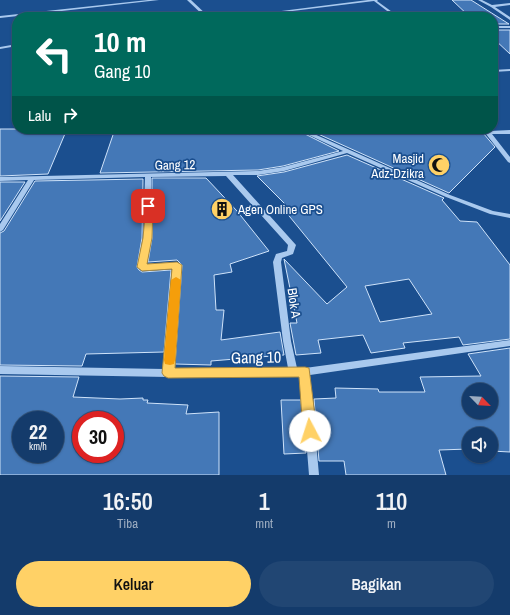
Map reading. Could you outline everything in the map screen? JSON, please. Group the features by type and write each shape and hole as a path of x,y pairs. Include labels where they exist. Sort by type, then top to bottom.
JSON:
{"street":[{"path":"0,12 115,0"},
{"path":"46,12 157,0"},
{"path":"189,0 202,12"},
{"path":"286,12 375,0 391,12"},
{"path":"480,0 492,6 510,19"},
{"path":"492,6 510,4"},
{"path":"0,17 12,16"},
{"path":"498,26 510,27"},
{"path":"0,48 12,46"},
{"path":"498,71 510,70"},
{"path":"498,131 510,132"},
{"path":"310,134 470,205 492,214 510,216"},
{"path":"489,134 510,162"},
{"name":"Gang 12","path":"0,179 229,175 258,173 284,169 348,151"},
{"name":"Blok A","path":"229,175 246,196 292,245 290,252 279,256 277,262 292,372"},
{"path":"148,176 147,238 142,267 177,265 168,373"},
{"path":"0,230 32,178"},
{"name":"Gang 10","path":"0,370 168,373 305,372 510,343"},
{"path":"305,372 314,475"}],"building":[{"path":"452,0 471,0 490,12 465,12"},
{"path":"498,17 509,24 498,24"},
{"path":"498,30 510,30 510,54 498,43"},
{"path":"0,129 12,129 12,134 65,134 48,174 0,176"},
{"path":"113,134 305,134 339,151 283,166 258,170 100,173"},
{"path":"318,134 484,134 495,147 449,193"},
{"path":"347,155 444,198 442,200 460,221 477,222 510,265 510,339 463,345 459,337 403,343 405,348 371,353 363,335 318,340 321,353 296,355 290,323 297,323 284,259 327,304 347,287 281,206 285,204 257,176 284,172","holes":["409,279 432,314 380,322 365,286"]},
{"path":"152,178 206,178 237,211 269,251 230,264 232,272 214,275 216,310 224,310 221,340 280,332 284,355 211,361 211,365 175,364 182,265 177,260 148,262 152,238"},
{"path":"143,179 142,238 137,267 142,272 171,270 164,352 86,354 82,366 0,365 0,233 4,231 35,181"},
{"path":"0,182 25,182 0,221"},
{"path":"510,348 510,452 498,451 498,427 462,427 462,449 439,450 446,475 346,475 344,461 319,461 314,399 336,398 335,388 378,389 379,392 425,392 420,377 481,376 468,354"},
{"path":"0,376 79,377 73,397 120,399 143,398 143,400 148,400 147,403 188,405 186,414 219,412 219,475 0,475"},
{"path":"281,400 301,400 306,453 284,454"}],"slow traffic":[{"path":"170,360 176,280"}],"place":[{"name":"Masjid Adz-Dzikra","path":"439,165"},
{"name":"Agen Online GPS","path":"222,209"}],"route":[{"path":"148,206 147,238 142,267 177,265 168,373 305,372 310,431"}]}
